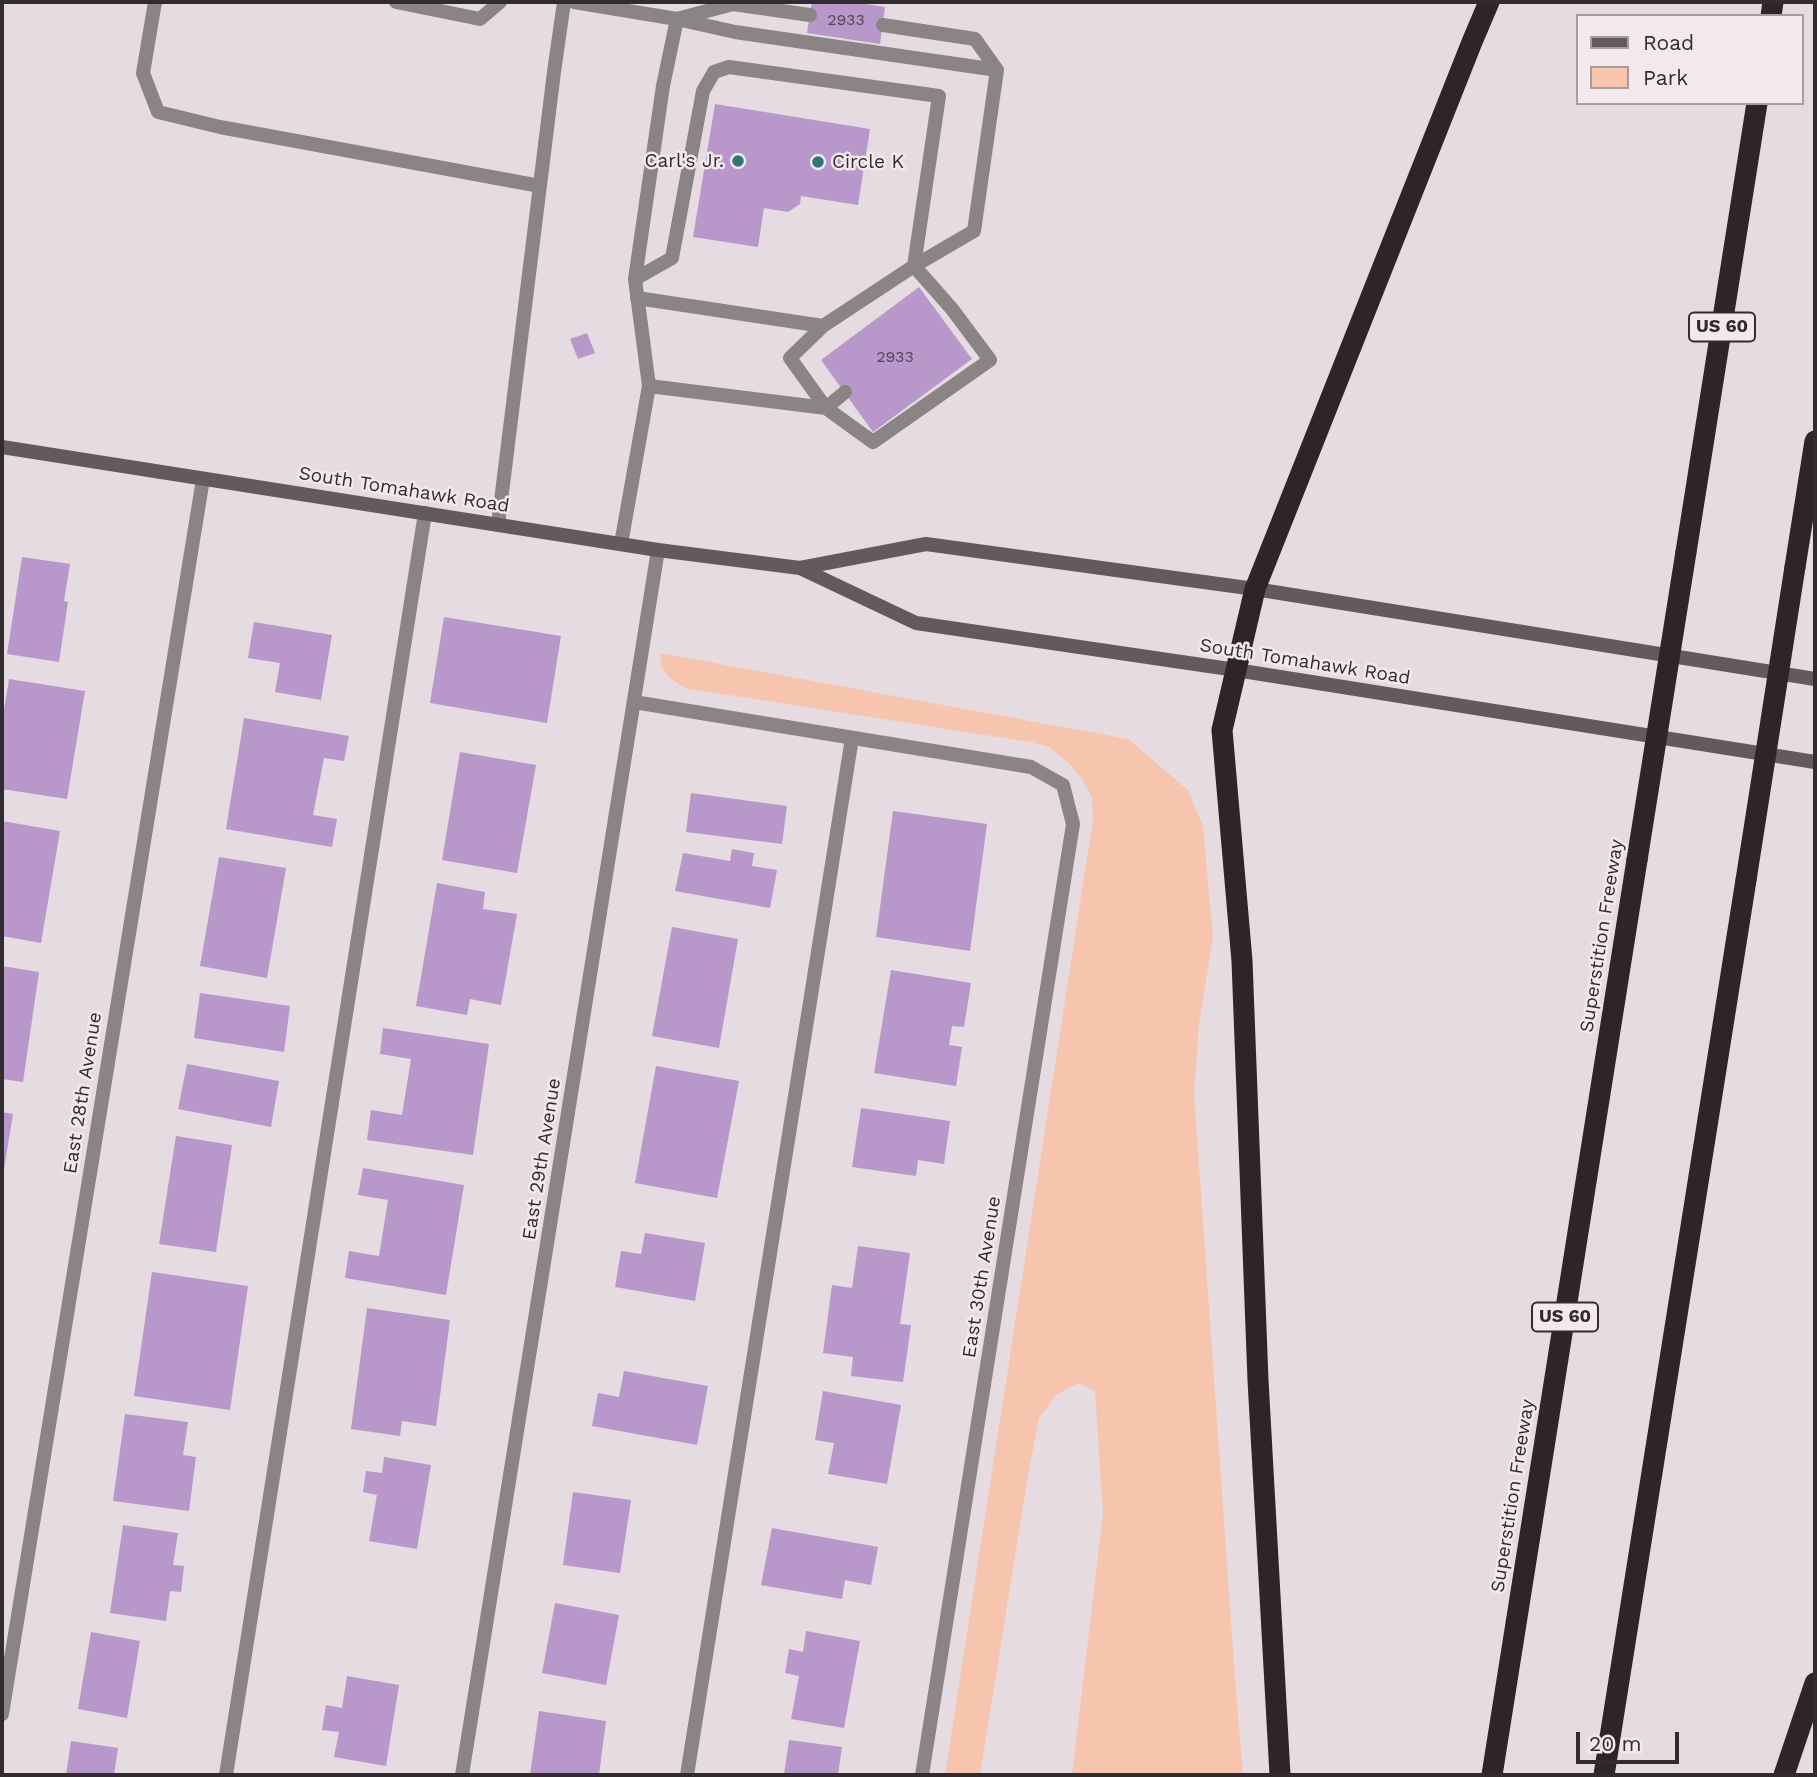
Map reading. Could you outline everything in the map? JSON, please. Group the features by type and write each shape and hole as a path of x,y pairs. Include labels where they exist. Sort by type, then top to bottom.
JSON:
{"highway":[{"path":"1280,1775 1258,1380 1242,961 1222,730 1255,589 1489,2"},
{"name":"Superstition Freeway","path":"1492,1775 1757,105"},
{"path":"1604,1775 1815,441"},
{"path":"1784,1775 1815,1683"}],"main road":[{"name":"South Tomahawk Road","path":"2,447 659,550 800,568 926,544 1255,589 1815,679"},
{"name":"South Tomahawk Road","path":"800,568 916,623 1236,670 1815,762"}],"street":[{"path":"155,2 143,73 158,112 220,127 540,186"},
{"path":"396,2 481,19 500,2"},
{"path":"498,525 564,2"},
{"path":"574,2 677,19 735,32 997,70"},
{"path":"677,19 733,5 810,15"},
{"path":"621,544 649,386 635,279 663,86 677,19"},
{"path":"635,279 672,258 703,91 714,72 729,67 939,96 914,266 946,313 990,360 873,442 826,408 790,358 823,326 914,266 975,231 997,70 975,39 883,25"},
{"path":"637,298 823,326"},
{"path":"649,386 826,408 845,393"},
{"name":"East 28th Avenue","path":"2,1714 203,478"},
{"path":"226,1775 425,513"},
{"name":"East 29th Avenue","path":"462,1775 659,550"},
{"path":"634,702 852,738 687,1775"},
{"name":"East 30th Avenue","path":"852,738 1031,766 1063,785 1073,824 922,1775"}],"green space":[{"path":"660,653 1128,739 1188,790 1203,827 1213,937 1199,1024 1194,1094 1243,1775 1072,1775 1103,1514 1095,1391 1078,1383 1056,1395 1039,1418 980,1775 945,1775 1093,820 1092,797 1080,776 1049,747 684,688 662,668"}],"building":[{"path":"812,2 853,2 885,7 880,44 807,33"},
{"path":"715,104 870,129 858,205 801,196 800,204 788,212 764,208 758,247 693,237"},
{"path":"919,287 972,359 873,432 821,360"},
{"path":"587,333 595,353 578,359 570,339"},
{"path":"22,557 70,564 64,601 68,602 59,662 7,654"},
{"path":"444,617 561,636 547,723 430,703"},
{"path":"254,622 332,635 321,700 275,692 280,663 248,658"},
{"path":"9,679 85,691 67,799 2,789 2,723"},
{"path":"244,718 349,736 344,761 324,758 313,815 337,819 332,847 226,829"},
{"path":"460,752 536,765 517,873 442,860"},
{"path":"691,793 787,806 782,844 686,832"},
{"path":"893,811 987,824 970,951 876,937"},
{"path":"2,821 60,831 41,943 2,936"},
{"path":"732,849 754,853 752,866 777,870 770,908 675,891 683,853 730,861"},
{"path":"219,857 286,868 267,978 200,966"},
{"path":"437,883 485,892 483,909 517,914 501,1005 470,999 467,1015 416,1006"},
{"path":"672,927 738,939 719,1048 652,1036"},
{"path":"2,966 39,972 23,1082 2,1079"},
{"path":"891,970 971,983 964,1027 952,1026 949,1045 962,1047 956,1086 874,1073"},
{"path":"200,993 290,1006 284,1052 194,1038"},
{"path":"383,1028 489,1044 473,1155 367,1140 371,1110 402,1115 411,1059 380,1054"},
{"path":"187,1064 279,1081 271,1127 178,1109"},
{"path":"656,1066 739,1081 717,1198 635,1183"},
{"path":"861,1108 950,1121 944,1164 918,1160 916,1176 852,1167"},
{"path":"2,1112 13,1114 3,1175 2,1174"},
{"path":"176,1136 232,1145 216,1252 159,1244"},
{"path":"363,1168 464,1185 446,1295 345,1278 349,1251 379,1256 388,1200 358,1195"},
{"path":"645,1233 705,1243 695,1301 615,1287 621,1251 641,1254"},
{"path":"858,1246 910,1253 900,1324 911,1325 903,1382 851,1376 853,1357 823,1353 832,1285 852,1288"},
{"path":"152,1272 248,1286 230,1410 134,1396"},
{"path":"367,1308 450,1320 436,1426 402,1421 400,1436 351,1429"},
{"path":"624,1371 708,1386 697,1445 592,1426 598,1393 619,1397"},
{"path":"823,1391 901,1405 887,1484 828,1474 834,1443 815,1440"},
{"path":"125,1414 188,1422 183,1455 196,1457 189,1511 113,1501"},
{"path":"384,1457 431,1465 417,1549 369,1541 377,1495 363,1492 366,1471 382,1473"},
{"path":"573,1492 631,1500 620,1573 563,1565"},
{"path":"123,1525 178,1533 173,1565 184,1566 181,1592 170,1591 166,1621 110,1613"},
{"path":"772,1528 878,1547 871,1585 845,1580 842,1599 761,1585"},
{"path":"555,1603 619,1615 606,1685 542,1673"},
{"path":"806,1631 860,1641 844,1728 791,1719 799,1676 785,1673 789,1649 803,1652"},
{"path":"91,1632 140,1641 127,1718 78,1709"},
{"path":"347,1676 399,1685 386,1766 334,1757 339,1732 322,1730 326,1705 342,1708"},
{"path":"539,1711 606,1721 599,1775 530,1775"},
{"path":"789,1740 842,1747 838,1775 784,1775"},
{"path":"71,1741 118,1748 114,1775 66,1775"}],"place":[{"name":"Carl's Jr.","path":"738,161"},
{"name":"Circle K","path":"818,162"}]}
